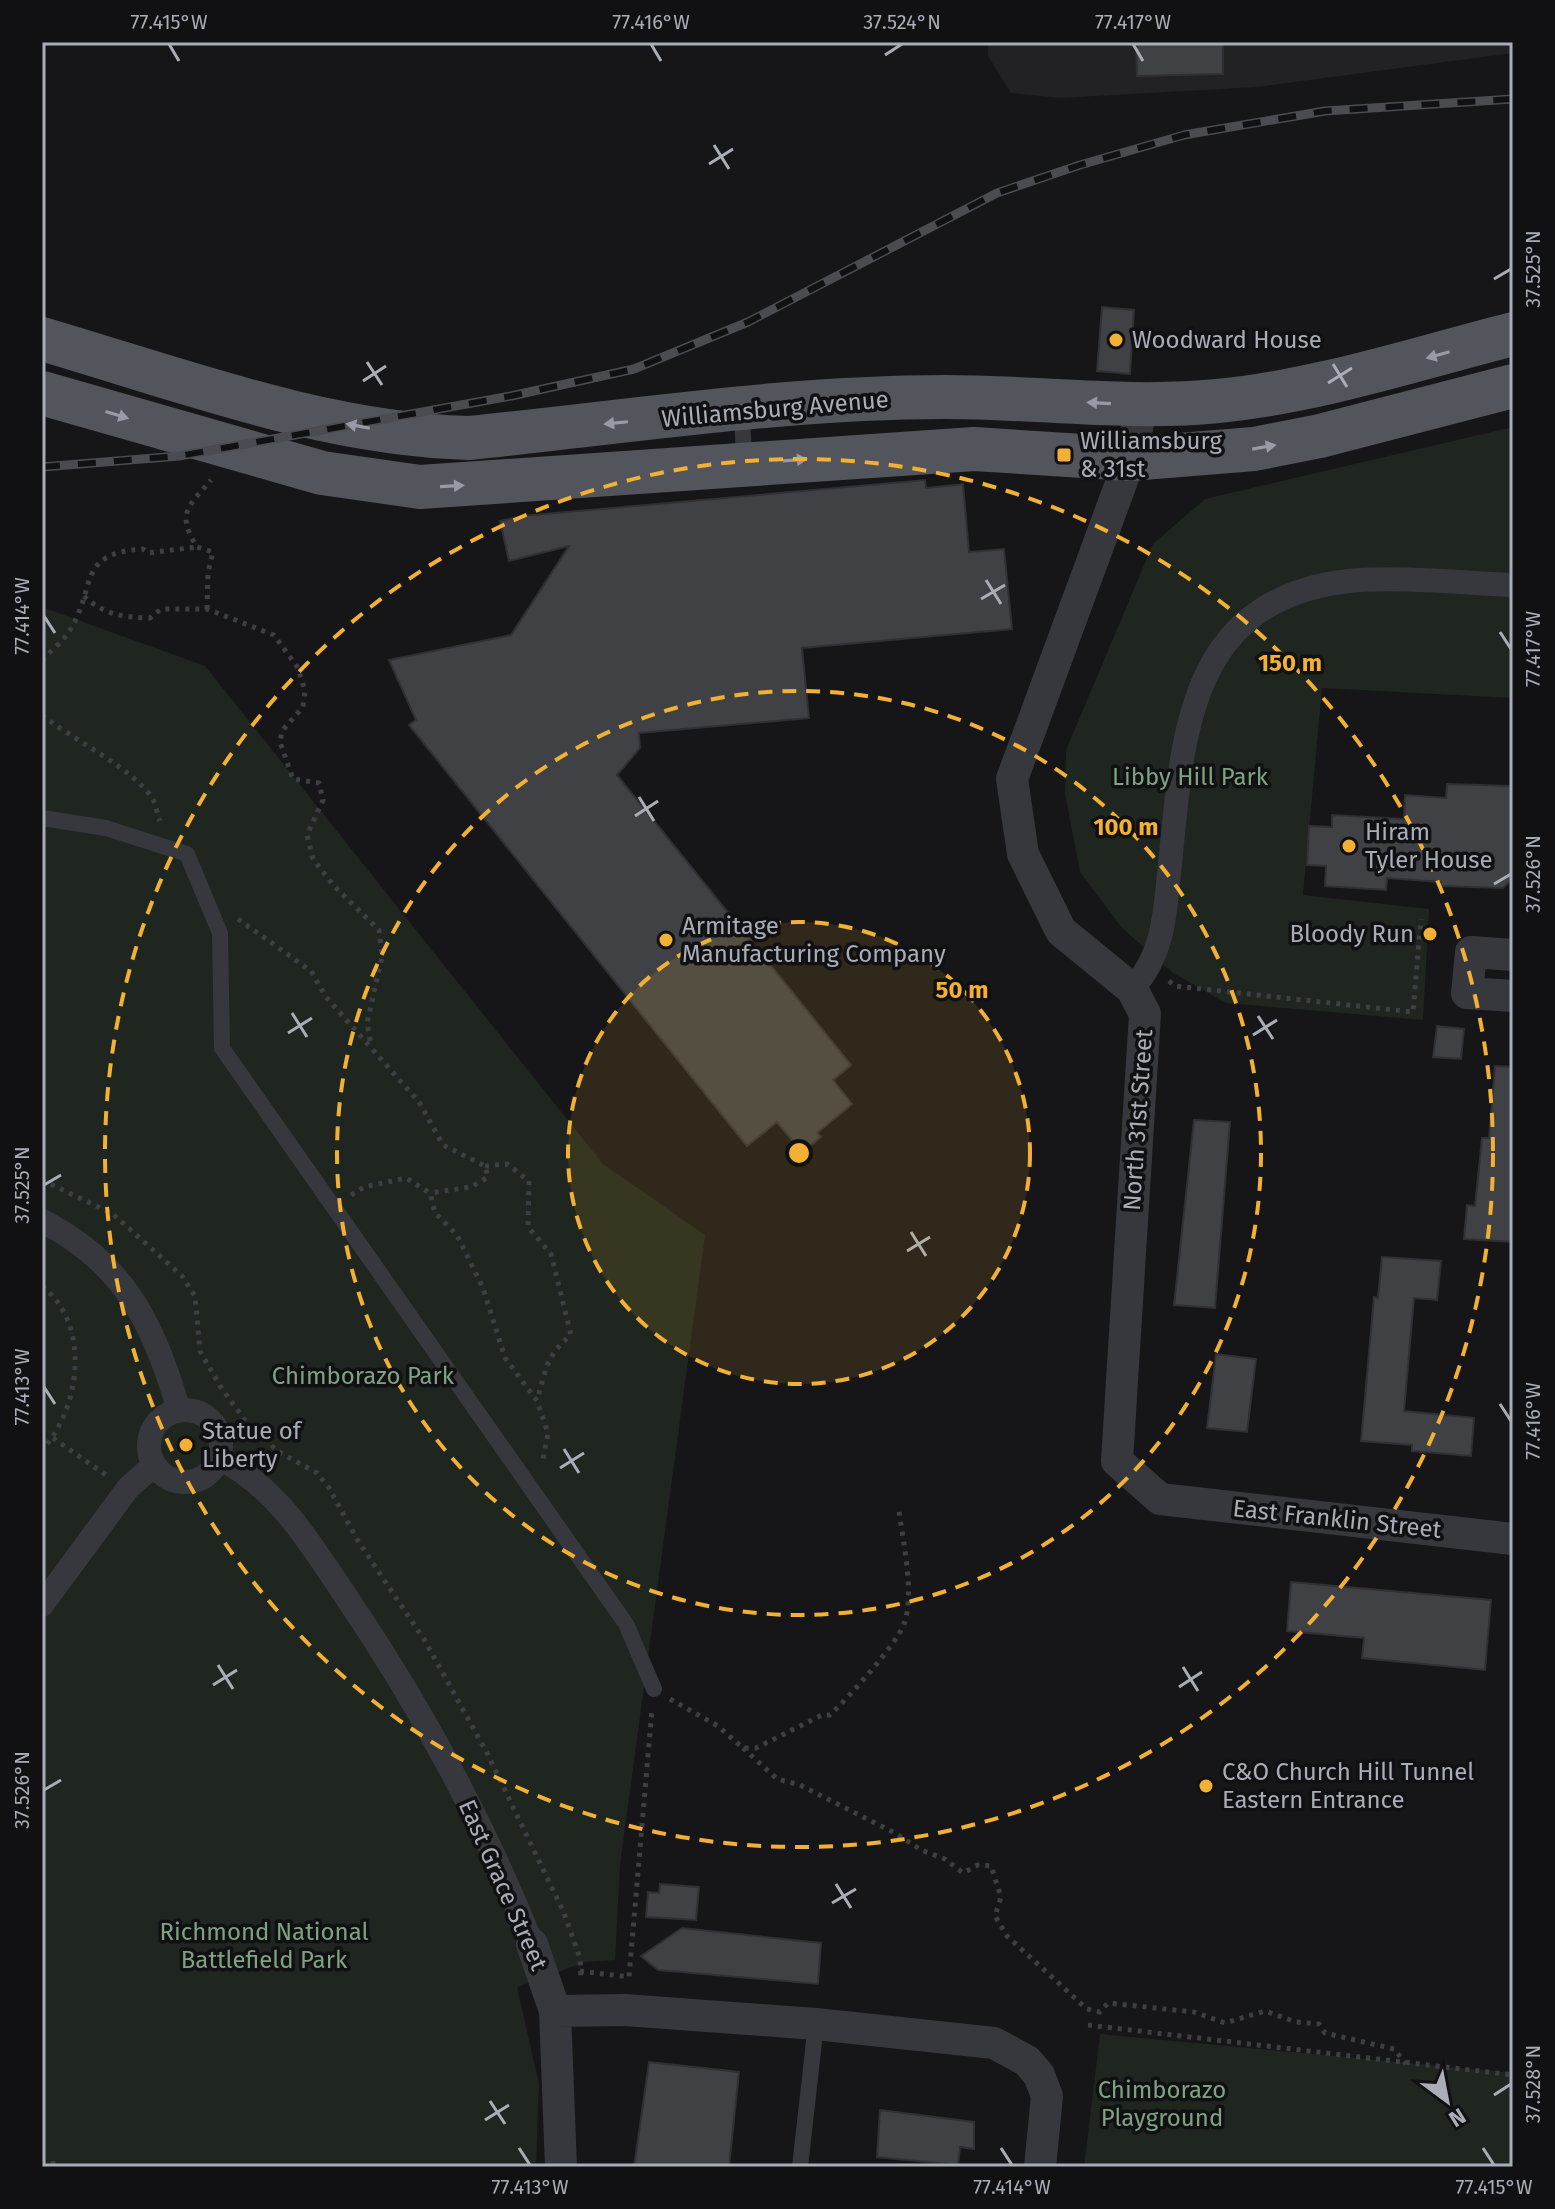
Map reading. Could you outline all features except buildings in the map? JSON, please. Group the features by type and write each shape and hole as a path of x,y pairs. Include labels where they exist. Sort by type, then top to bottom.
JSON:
{"main road":[{"name":"Williamsburg Avenue","path":"42,339 276,408 413,437 469,438 859,400 946,397 1142,406 1285,392 1387,369 1513,334"},
{"path":"42,393 322,473 420,487 974,449 1130,459 1254,449 1307,439 1513,386"}],"street":[{"path":"1142,406 1130,459 1012,779 1023,854 1061,931 1141,979 1164,921 1180,765 1197,692 1213,658 1252,615 1297,593 1349,581 1513,585"},
{"path":"1513,955 1471,952 1467,993 1513,996"},
{"name":"North 31st Street","path":"1141,979 1145,1014 1117,1461 1160,1499"},
{"path":"42,1221 73,1236 132,1296 153,1331 179,1411"},
{"path":"179,1411 198,1412 213,1423 221,1440 219,1458 202,1478 184,1482 167,1477 154,1465 149,1449 152,1432 163,1418 179,1411"},
{"name":"East Grace Street","path":"219,1458 248,1473 299,1527 411,1695 515,1901 555,2011 561,2167"},
{"path":"42,1605 128,1488 154,1465"},
{"name":"East Franklin Street","path":"1160,1499 1513,1539"},
{"path":"555,2011 625,2010 816,2024 994,2043 1027,2061 1039,2075 1047,2096 1040,2167"}],"lane":[{"path":"742,411 745,464"},
{"path":"42,818 106,828 187,854 220,933 222,1048 626,1624 654,1689"},
{"path":"800,2167 816,2024"}],"path":[{"path":"197,547 185,528 186,509 213,478"},
{"path":"42,660 68,633 84,596 90,571 114,551 143,549 148,553 197,547 213,552 208,572 207,609"},
{"path":"84,596 100,611 126,617 150,618 161,609 207,609 274,635 298,668 305,691 303,707 282,731 280,742 293,779 319,783 323,800 307,835 313,859 333,885 379,930 382,957 367,1023 371,1045"},
{"path":"42,715 72,739 110,759 151,797 169,849"},
{"path":"208,905 245,922 311,971 326,997 419,1102 443,1145 485,1166 507,1164 529,1181 528,1227 551,1254 571,1335 559,1345 543,1371 537,1401"},
{"path":"1141,979 1175,986 1413,1012 1421,919"},
{"path":"333,1206 364,1187 406,1178 430,1193 471,1187 488,1177 485,1166"},
{"path":"430,1193 435,1213 457,1235 483,1288 505,1358 537,1401 548,1433 543,1459 520,1476"},
{"path":"42,1286 52,1294 70,1330 75,1367 74,1392 53,1438 42,1450"},
{"path":"53,1438 99,1471"},
{"path":"743,1748 756,1748 799,1725 830,1715 883,1657 904,1624 906,1565 899,1511"},
{"path":"654,1689 718,1726 777,1779 800,1785 895,1833 921,1850 945,1859 963,1873 978,1865 991,1866 1001,1897 995,1916 1007,1936 1087,2009 1100,2012 1108,2003 1194,2012 1225,2023 1265,2011 1296,2022 1319,2024 1325,2033 1394,2049 1406,2064"},
{"path":"581,1980 580,1971 629,1977 652,1714"},
{"path":"1088,2025 1513,2075"}],"shaded area":[{"path":"988,42 1513,42 1513,53 1256,87 1060,98 1011,93 988,56"}],"green space":[{"name":"Libby Hill Park","path":"1513,427 1513,698 1322,688 1303,895 1429,909 1423,1020 1226,1003 1173,973 1122,928 1080,872 1065,794 1066,750 1153,544 1205,499"},
{"name":"Chimborazo Park","path":"42,607 205,666 603,1164 705,1235 620,1865 615,1960 585,1962 517,1987 539,2084 536,2167 42,2167"},
{"name":"Chimborazo Playground","path":"1100,2034 1513,2073 1513,2167 1084,2167"}],"railway":[{"path":"42,467 179,456 511,396 634,369 748,322 997,193 1080,165 1184,135 1325,111 1513,99"}],"place":[{"name":"Woodward House","path":"1116,340"},
{"name":"Williamsburg & 31st","path":"1064,455"},
{"name":"Hiram Tyler House","path":"1349,846"},
{"name":"Bloody Run","path":"1430,934"},
{"name":"Armitage Manufacturing Company","path":"666,940"},
{"name":"Statue of Liberty","path":"186,1445"},
{"name":"C&O Church Hill Tunnel Eastern Entrance","path":"1206,1786"}],"park label":[{"name":"Richmond National Battlefield Park","path":"264,1946"}]}
